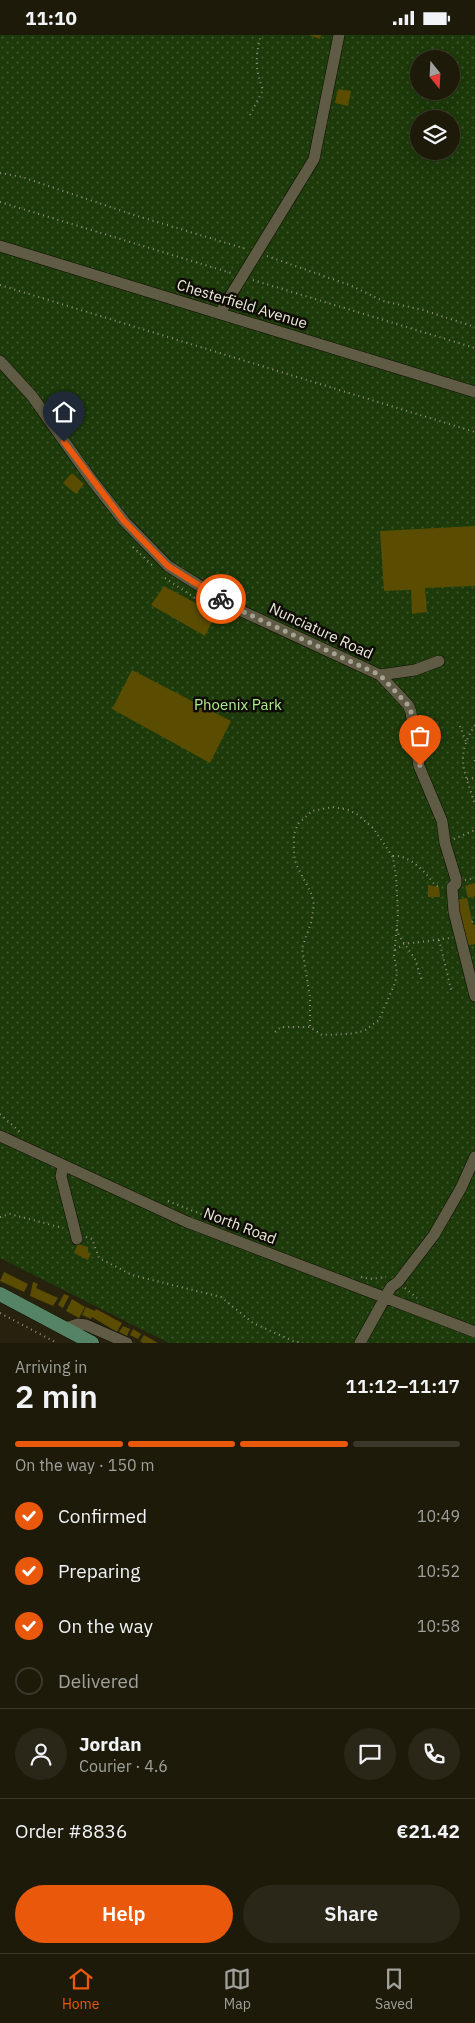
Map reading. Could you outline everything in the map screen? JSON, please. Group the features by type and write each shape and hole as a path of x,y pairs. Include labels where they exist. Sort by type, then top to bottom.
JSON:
{"main road":[{"path":"0,1294 92,1343"}],"street":[{"path":"220,313 314,159 339,35"},
{"name":"Chesterfield Avenue","path":"0,246 475,392"},
{"name":"Nunciature Road","path":"0,361 32,396 91,479 124,521 168,566 235,608 380,675 415,670 439,661"},
{"path":"380,675 408,705 411,712 420,766 442,821 445,843 456,879 456,884 452,887 452,899 475,996"},
{"name":"North Road","path":"0,1137 186,1222 475,1332"},
{"path":"360,1343 391,1287 398,1282 434,1235 461,1188 475,1157"},
{"path":"63,1167 61,1176 76,1236"},
{"path":"65,1328 78,1324 86,1325 128,1343"}],"path":[{"path":"250,115 263,90 256,73 257,50 261,35"},
{"path":"0,173 22,177 131,214 258,253 352,286 383,301 423,310 475,327"},
{"path":"0,285 475,432"},
{"path":"475,725 466,742 461,761 475,805"},
{"path":"460,726 466,742"},
{"path":"467,779 475,778"},
{"path":"275,1032 281,1027 310,1027 322,1035 349,1034 364,1031 379,1020 397,973 394,955 397,928 396,877 392,857 372,828 358,815 349,810 333,807 312,811 298,824 294,833 294,855 312,895 314,905 311,923 302,948 310,997 310,1027"},
{"path":"445,843 475,829"},
{"path":"392,857 403,856 410,859 437,886 456,884 475,878"},
{"path":"472,922 475,919"},
{"path":"397,928 404,944 415,959 422,981"},
{"path":"394,955 396,949 404,944 460,937"},
{"path":"439,940 452,993"},
{"path":"0,1114 20,1133 29,1137"},
{"path":"161,1198 259,1237"},
{"path":"0,1217 10,1214 76,1236 92,1239 99,1258 132,1275 221,1297 253,1323 303,1343"},
{"path":"358,1276 370,1279 385,1277 398,1282 420,1300"},
{"path":"0,1313 57,1343"}],"green space":[{"name":"Phoenix Park","path":"0,35 475,35 475,1343 169,1343 0,1258"}],"building":[{"path":"309,35 321,35 320,39"},
{"path":"338,89 351,91 348,106 335,103"},
{"path":"72,473 84,484 76,494 63,483"},
{"path":"475,526 475,586 425,588 427,612 412,614 411,590 384,591 380,531"},
{"path":"164,586 216,614 205,636 151,605"},
{"path":"132,670 231,721 210,763 112,709"},
{"path":"475,883 475,896 468,898 465,886"},
{"path":"428,885 439,887 440,897 428,897"},
{"path":"467,898 473,925 475,925 475,944 466,946 456,900"},
{"path":"78,1244 88,1247 88,1253 91,1253 88,1260 74,1253"},
{"path":"4,1272 28,1284 24,1292 0,1281"},
{"path":"33,1282 38,1284 36,1288 58,1298 53,1306 30,1296"},
{"path":"64,1294 69,1296 63,1308 58,1305"},
{"path":"72,1299 85,1307 79,1318 66,1311"},
{"path":"86,1307 95,1311 96,1309 122,1323 117,1332 92,1317 91,1319 82,1315"},
{"path":"123,1326 130,1329 127,1336 119,1332"},
{"path":"133,1329 141,1334 138,1339 130,1335"},
{"path":"144,1335 158,1343 143,1343 140,1341"}],"way so far":[{"path":"221,599 235,608 380,675 408,705 415,729 420,766"}],"route":[{"path":"64,442 124,521 168,566 221,599"}]}
